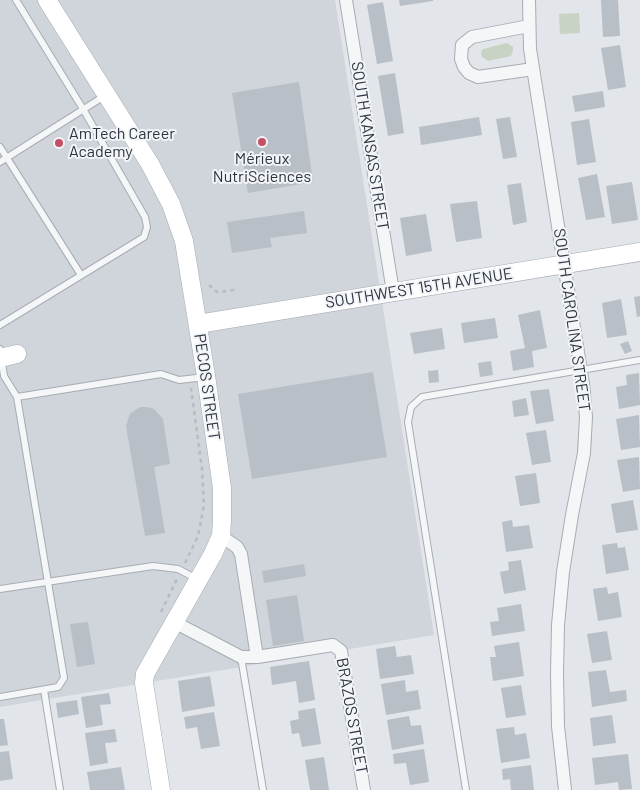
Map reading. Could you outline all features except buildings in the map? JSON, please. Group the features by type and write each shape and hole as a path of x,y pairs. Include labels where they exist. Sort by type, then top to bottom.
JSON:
{"main road":[{"name":"PECOS STREET","path":"47,0 150,164 171,204 184,241 198,324 198,378 222,488 221,536 214,554 200,580 167,619 145,674 144,683 161,790"},
{"name":"SOUTHWEST 15TH AVENUE","path":"198,324 640,252"}],"street":[{"name":"SOUTH KANSAS STREET","path":"346,0 394,292"},
{"name":"SOUTH CAROLINA STREET","path":"529,0 529,26 533,69 581,370 586,417 584,453 572,515 558,625 558,726 565,790"},
{"path":"529,26 472,36 462,45 461,59 469,73 478,77 533,69"},
{"path":"221,536 237,547 241,554 257,657"},
{"path":"167,619 240,656"},
{"name":"BRAZOS STREET","path":"240,656 257,657 333,645 341,650 364,790"}],"lane":[{"path":"0,325 144,237 147,227 145,217 83,109 16,0"},
{"path":"0,162 107,94"},
{"path":"0,147 81,275"},
{"path":"0,697 58,687 64,678 17,397 4,376 5,354"},
{"path":"466,790 408,422 412,407 422,397 640,360"},
{"path":"17,397 161,374 179,380 198,378"},
{"path":"0,589 153,566 181,571 200,580"},
{"path":"240,656 263,790"},
{"path":"44,690 60,790"}],"path":[{"path":"209,285 217,292 235,290"},
{"path":"167,619 181,571 198,536 204,505 198,378"}],"shaded area":[{"path":"0,0 335,0 434,635 0,707"}],"green space":[{"path":"579,13 580,33 560,34 559,14"},
{"path":"507,43 513,47 511,56 488,61 482,57 483,49"}],"place":[{"name":"Mérieux NutriSciences","path":"262,142"},
{"name":"AmTech Career Academy","path":"59,143"}]}
